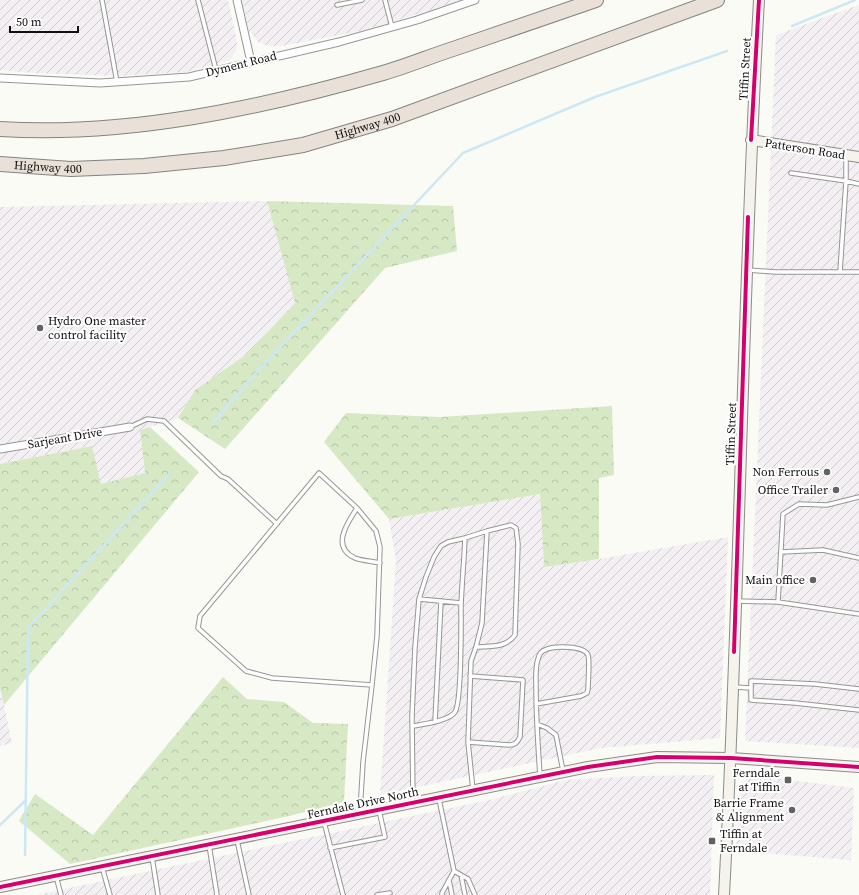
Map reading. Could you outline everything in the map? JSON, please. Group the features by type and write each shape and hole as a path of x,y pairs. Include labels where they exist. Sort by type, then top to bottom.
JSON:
{"highway":[{"path":"0,129 33,131 110,128 180,119 275,101 384,72 596,0"},
{"name":"Highway 400","path":"0,164 71,169 144,166 224,158 303,144 392,119 717,0"}],"street":[{"path":"237,0 250,62"},
{"name":"Dyment Road","path":"0,78 100,83 189,77 339,42 416,20 475,0"},
{"name":"Tiffin Street","path":"724,895 731,758 751,140 759,0"},
{"name":"Patterson Road","path":"751,140 859,157"},
{"name":"Sarjeant Drive","path":"0,449 130,427"},
{"name":"Ferndale Drive North","path":"0,887 564,772 657,757 731,758 859,767"}],"lane":[{"path":"102,0 117,82"},
{"path":"198,0 216,70"},
{"path":"337,5 362,0"},
{"path":"385,0 392,27"},
{"path":"840,272 846,182 846,155"},
{"path":"791,173 859,184"},
{"path":"747,270 776,272 859,272"},
{"path":"130,427 147,419 164,421 221,476 228,479 277,524"},
{"path":"360,814 363,762 372,685 377,636 380,547 376,531 357,508 319,473 200,616 198,628 246,671 272,678 372,685"},
{"path":"778,602 783,514 799,504 827,505 859,497"},
{"path":"357,508 343,530 342,544 346,551 355,558 380,563"},
{"path":"413,803 415,647 419,599 426,577 434,556 441,546 448,542 510,525 516,528 518,544 515,635 511,642 500,646 476,647"},
{"path":"474,791 468,742 470,676 471,661 482,623 487,531"},
{"path":"413,726 448,718 455,712 457,706 465,538"},
{"path":"781,552 823,550 859,558"},
{"path":"419,599 461,604"},
{"path":"435,722 441,601"},
{"path":"735,601 778,602 859,614"},
{"path":"536,704 581,696 587,693 588,656 585,651 577,648 552,648 544,650 538,658 536,704 540,777"},
{"path":"468,742 514,745 518,742 520,737 524,680 470,676"},
{"path":"859,689 808,683 752,681 751,688 751,700 859,710"},
{"path":"733,687 751,688"},
{"path":"537,724 547,728 556,735 564,772"},
{"path":"439,798 454,871 442,895"},
{"path":"330,848 385,837 379,810"},
{"path":"324,822 343,895"},
{"path":"237,838 249,895"},
{"path":"209,844 217,895"},
{"path":"152,856 158,895"},
{"path":"102,866 110,895"},
{"path":"454,871 468,879 475,895"},
{"path":"56,875 61,895"},
{"path":"461,875 465,895"},
{"path":"449,880 452,895"},
{"path":"377,895 390,893"}],"shaded area":[{"path":"0,0 228,0 237,41 237,49 228,61 186,72 118,76 33,73 0,70"},
{"path":"242,0 461,0 360,31 282,46 269,46 258,42 249,31"},
{"path":"859,5 859,748 745,741 776,35"},
{"path":"267,201 295,303 247,354 195,390 178,418 140,430 145,473 101,485 91,446 0,464 0,207"},
{"path":"540,494 544,567 728,537 720,738 601,748 380,795 396,561 389,519"},
{"path":"0,687 12,743 0,746"},
{"path":"714,775 710,895 36,895 489,800 566,780 637,776"},
{"path":"750,775 854,788 851,860 736,851 741,784"}],"green space":[{"path":"267,201 453,206 457,251 385,268 225,449 178,418 195,390 247,354 295,303"},
{"path":"612,406 614,475 599,478 599,559 544,567 540,494 389,519 324,442 346,413 440,417"},
{"path":"150,427 199,472 4,705 0,687 0,464 92,446 101,484 145,473 140,430"},
{"path":"223,677 247,699 284,702 313,723 348,724 344,802 289,816 70,864 19,821 35,794 93,835"}],"waterway":[{"path":"792,26 855,0"},
{"path":"214,422 254,375 463,153 595,97 727,51"},
{"path":"25,855 28,628 171,472"},
{"path":"0,825 25,801"}],"cycle path":[{"path":"751,140 759,0"},
{"path":"734,652 748,217"},
{"path":"0,887 588,767 657,757 731,758 859,767"}],"place":[{"name":"Hydro One master control facility","path":"40,328"},
{"name":"Non Ferrous","path":"827,472"},
{"name":"Office Trailer","path":"836,490"},
{"name":"Main office","path":"813,580"},
{"name":"Ferndale at Tiffin","path":"788,780"},
{"name":"Barrie Frame & Alignment","path":"792,810"},
{"name":"Tiffin at Ferndale","path":"712,841"}]}
